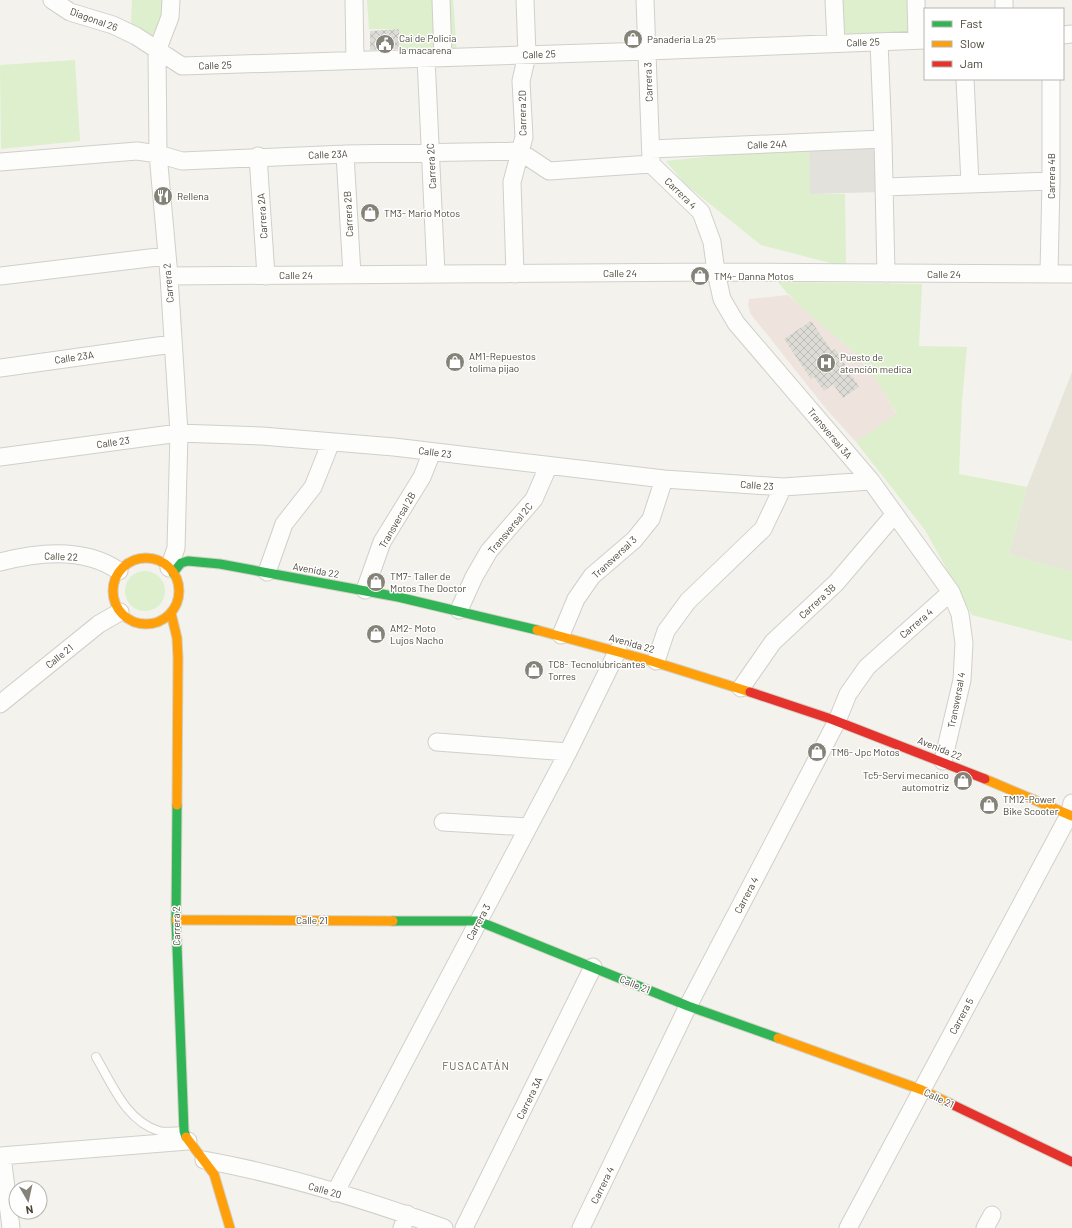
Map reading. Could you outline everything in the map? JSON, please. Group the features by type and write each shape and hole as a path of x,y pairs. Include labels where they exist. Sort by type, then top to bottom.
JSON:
{"street":[{"name":"Diagonal 26","path":"52,0 70,12 114,25 136,36 157,51"},
{"name":"Carrera 2","path":"171,0 170,17 157,51 158,154 169,276 172,344 179,433 176,548 171,571"},
{"path":"354,0 355,60"},
{"path":"441,0 443,57"},
{"name":"Carrera 2D","path":"515,274 512,182 519,151 524,137 521,81 527,55 525,0"},
{"name":"Carrera 3","path":"645,0 651,156"},
{"path":"834,0 836,43"},
{"path":"916,0 921,40"},
{"name":"Calle 25","path":"157,51 182,66 647,51 921,40"},
{"path":"879,42 885,187 886,274"},
{"name":"Carrera 2C","path":"426,58 436,274"},
{"path":"965,80 970,184"},
{"name":"Carrera 4B","path":"1049,273 1051,80"},
{"name":"Calle 24A","path":"651,156 883,139"},
{"name":"Calle 23A","path":"0,162 136,151 158,154 182,161 258,156 519,151"},
{"path":"519,151 549,171 651,156"},
{"name":"Carrera 2B","path":"345,154 352,275"},
{"name":"Carrera 2A","path":"258,156 266,276"},
{"name":"Carrera 4","path":"651,156 701,212 712,242 716,272"},
{"path":"885,187 1051,181"},
{"path":"0,276 166,256"},
{"name":"Calle 24","path":"169,276 716,272 1072,274"},
{"name":"Transversal 3A","path":"716,272 722,299 736,323 870,481 952,592"},
{"name":"Calle 23A","path":"0,368 172,344"},
{"name":"Calle 23","path":"0,457 179,433 262,436 394,447 495,458 548,467 664,479 783,487 870,481"},
{"path":"266,572 284,524 313,487 331,442"},
{"name":"Transversal 2B","path":"365,590 382,542 422,478 432,452"},
{"name":"Transversal 2C","path":"459,610 488,551 534,499 548,467"},
{"name":"Transversal 3","path":"561,635 576,599 592,576 634,540 651,519 664,479"},
{"path":"656,661 666,630 688,601 763,529 783,487"},
{"name":"Carrera 3B","path":"741,688 772,642 836,583 894,515"},
{"name":"Calle 22","path":"0,562 19,557 39,555 78,555 107,563 119,571"},
{"path":"144,559 155,560 171,571 178,590 176,604 171,613 163,620 146,624 129,620 120,612 115,603 112,592 114,581 119,571 133,561 144,559"},
{"name":"Avenida 22","path":"171,571 181,563 188,561 266,572 365,590 459,610 618,650 741,688 837,721 1071,811"},
{"name":"Carrera 4","path":"581,1228 688,1006 837,721 848,694 866,667 952,592"},
{"name":"Transversal 4","path":"943,761 962,680 964,643 960,614 952,592"},
{"name":"Calle 21","path":"0,704 99,624 120,612"},
{"name":"Carrera 2","path":"171,613 177,638 178,658 176,920 186,1136"},
{"name":"Carrera 3","path":"335,1193 568,752 618,650"},
{"path":"437,742 568,752"},
{"name":"Carrera 5","path":"848,1228 1071,811"},
{"path":"444,822 528,827"},
{"name":"Calle 21","path":"176,920 478,921 688,1006 922,1090 1072,1162"},
{"name":"Carrera 3A","path":"464,1228 593,967"},
{"path":"11,1228 1,1156 186,1136 214,1174 230,1228"},
{"name":"Calle 20","path":"204,1160 242,1167 335,1193 404,1221 444,1228"}],"lane":[{"path":"96,1057 129,1112 134,1117 144,1125 160,1132 186,1136"}],"shaded area":[{"path":"809,146 882,148 882,192 810,194"},
{"name":"Puesto de atención medica","path":"788,295 851,350 874,375 897,415 856,442 827,410 750,313 748,305 749,299"},
{"path":"1072,372 1072,572 1009,554 1027,487"}],"green space":[{"path":"132,0 164,0 164,15 153,40 131,26"},
{"path":"367,0 453,0 457,54 399,57 399,29 369,29"},
{"path":"841,0 914,0 915,39 843,41"},
{"path":"75,60 80,141 1,149 0,65"},
{"path":"809,146 810,194 845,194 846,267 761,245 685,184 666,161"},
{"path":"778,282 922,284 919,346 967,347 962,401 959,474 1027,487 1009,554 1072,572 1072,641 972,615 925,530 856,442 897,414 876,380 857,356 803,309"},
{"path":"149,571 156,574 162,580 165,591 164,599 156,608 149,611 141,611 134,608 126,599 125,587 128,580 137,572"}],"building":[{"name":"Cai de Policia la macarena","path":"399,29 399,49 370,50 370,31"},
{"path":"811,321 832,351 835,349 859,387 843,398 833,384 824,391 814,377 811,379 784,339"}],"traffic: fast":[{"path":"173,573 181,563 188,561 220,564 398,597 537,630"},
{"path":"177,805 176,920 184,1131 186,1137"},
{"path":"393,921 478,921 688,1006 778,1038"}],"traffic: slow":[{"path":"146,558 159,561 169,568 176,578 179,591 176,604 169,614 159,621 146,624 133,621 123,614 116,604 113,591 116,578 123,568 133,561 146,558"},
{"path":"171,613 177,638 178,658 177,805"},
{"path":"537,630 648,660 750,692"},
{"path":"985,779 1072,816"},
{"path":"176,920 393,921"},
{"path":"778,1038 922,1090 949,1103"},
{"path":"186,1137 214,1174 230,1228"}],"traffic: jam":[{"path":"750,692 831,719 985,779"},
{"path":"949,1103 1072,1162"}],"place":[{"name":"Panaderia La 25","path":"633,39"},
{"name":"Cai de Policia la macarena","path":"385,44"},
{"name":"Rellena","path":"163,196"},
{"name":"TM3- Mario Motos","path":"370,213"},
{"name":"TM4- Danna Motos","path":"700,276"},
{"name":"AM1-Repuestos tolima pijao","path":"455,362"},
{"name":"Puesto de atención medica","path":"826,363"},
{"name":"TM7- Taller de Motos The Doctor","path":"376,582"},
{"name":"AM2- Moto Lujos Nacho","path":"376,634"},
{"name":"TC8- Tecnolubricantes Torres","path":"534,670"},
{"name":"TM6- Jpc Motos","path":"817,752"},
{"name":"Tc5-Servi mecanico automotriz","path":"963,781"},
{"name":"TM12-Power Bike Scooter","path":"989,805"}],"district":[{"name":"FUSACATÁN","path":"476,1065"}]}
